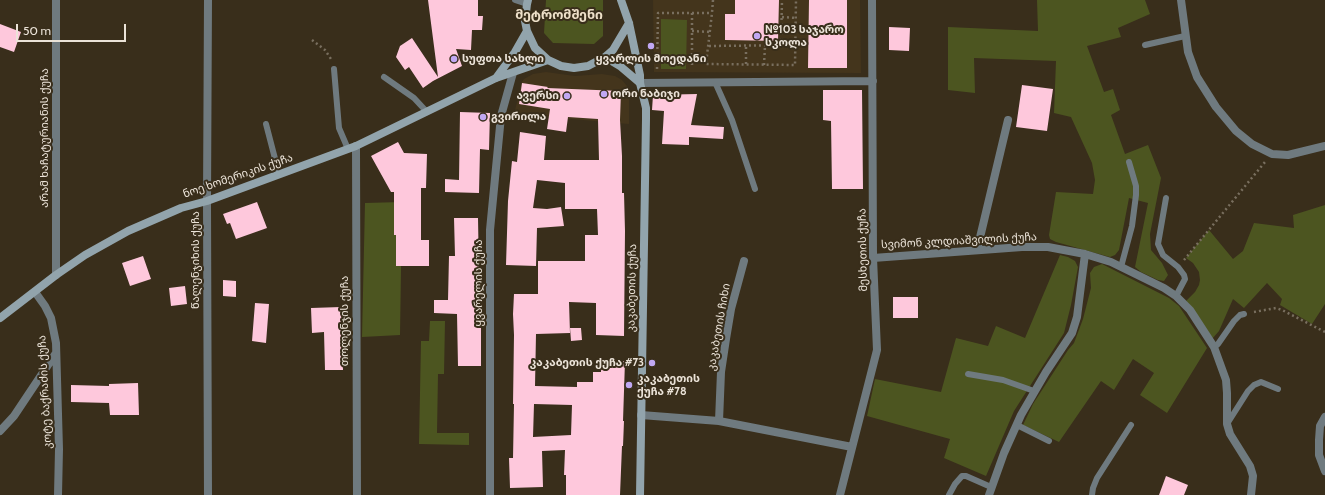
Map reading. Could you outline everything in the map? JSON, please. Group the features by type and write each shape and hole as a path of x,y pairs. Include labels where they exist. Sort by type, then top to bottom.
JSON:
{"street":[{"name":"არამ ხაჩატურიანის ქუჩა","path":"56,0 56,275"},
{"name":"წალენჯიხის ქუჩა","path":"208,0 208,495"},
{"name":"მესხეთის ქუჩა","path":"840,495 877,350 873,258 872,0"},
{"path":"1181,0 1188,52 1197,76 1216,107 1236,131 1252,144 1272,154 1288,155 1325,146"},
{"name":"კაკაბეთის ქუჩა","path":"623,1 629,23 646,108 640,495"},
{"path":"527,2 525,21 527,31 534,48 548,60 561,66 574,68 588,66 606,57 613,50 629,23"},
{"name":"ნოე ხომერიკის ქუჩა","path":"496,78 515,52 527,31"},
{"path":"606,57 620,66 640,83 873,81"},
{"name":"ნოე ხომერიკის ქუჩა","path":"0,318 56,275 128,231 181,208 352,148 496,78 548,60"},
{"name":"ყვარელის ქუჩა","path":"490,495 490,230 501,116 513,73"},
{"path":"977,250 1008,120"},
{"name":"თოლენჯის ქუჩა","path":"352,148 357,495"},
{"name":"სვიმონ კლდიაშვილის ქუჩა","path":"873,258 1022,247 1048,247 1085,254 1111,262 1164,288 1176,296 1190,310 1214,347 1226,380 1227,424 1230,434 1250,466 1253,476 1251,495"},
{"path":"990,491 1004,453 1034,391 1072,333 1077,317 1085,254"},
{"name":"კაკაბეთის ჩიხი","path":"719,421 721,372 726,339 731,309 744,261"},
{"name":"კოტე ბაქრაძის ქუჩა","path":"35,292 51,318 55,338 60,449 58,495"},
{"path":"0,431 14,416 56,353"},
{"path":"641,415 719,421 852,447"},
{"path":"1325,417 1320,426 1319,440 1319,455 1325,471"}],"lane":[{"path":"515,0 527,2"},
{"path":"1145,45 1186,36"},
{"path":"334,70 339,128 352,148"},
{"path":"384,77 414,98 427,112"},
{"path":"715,82 732,120 754,189"},
{"path":"266,124 278,174"},
{"path":"1121,267 1132,226 1136,195 1136,186 1129,162"},
{"path":"1166,198 1158,244 1163,255 1178,267 1184,275 1185,280 1176,296"},
{"path":"1214,347 1218,344 1234,321 1240,315 1244,314"},
{"path":"968,374 1003,380 1034,391"},
{"path":"1227,424 1248,391 1254,385 1261,382 1278,389"},
{"path":"1017,425 1049,441"},
{"path":"1092,495 1097,478 1131,425"},
{"path":"949,495 954,484 962,476 966,476 990,491"}],"path":[{"path":"713,0 706,64 764,65 795,65 796,0"},
{"path":"781,45 782,0"},
{"path":"692,13 692,65"},
{"path":"657,69 658,14 712,13"},
{"path":"782,17 796,18"},
{"path":"692,31 710,32"},
{"path":"782,31 796,32"},
{"path":"312,40 325,50 330,58 334,70"},
{"path":"709,46 796,45"},
{"path":"746,46 746,64"},
{"path":"764,65 765,46"},
{"path":"692,55 707,56"},
{"path":"1178,267 1272,154"},
{"path":"1244,314 1276,308 1325,332"}],"shaded area":[{"name":"№103 საჯარო სკოლა","path":"653,0 860,0 861,73 654,72"},
{"path":"546,72 575,76 602,74 615,76 622,80 627,86 629,99 629,124 514,114 524,79 533,74"}],"green space":[{"path":"546,0 603,0 603,36 594,44 553,43 544,33"},
{"path":"1037,0 1145,0 1150,14 1118,28 1121,37 1087,46 1104,92 1113,89 1120,110 1111,115 1125,154 1148,145 1161,178 1150,234 1151,250 1162,263 1168,275 1164,281 1158,280 1141,272 1135,267 1148,203 1129,198 1119,250 1115,255 1110,257 1050,239 1049,235 1056,192 1093,194 1095,180 1092,163 1071,117 1054,113 1056,61 974,58 975,93 948,90 948,27 1038,31"},
{"path":"661,19 687,20 686,69 661,69"},
{"path":"402,202 400,335 362,337 365,203"},
{"path":"1325,205 1325,304 1312,324 1280,305 1282,299 1267,283 1244,308 1233,299 1219,331 1212,339 1186,301 1195,292 1200,280 1199,272 1193,263 1186,258 1209,230 1233,259 1243,251 1254,223 1294,228 1293,215"},
{"path":"1060,255 1075,261 1078,267 1064,333 1014,411 986,476 944,458 950,439 867,416 875,379 941,392 956,338 988,346 996,326 1025,338"},
{"path":"1102,264 1169,298 1179,306 1207,348 1167,413 1140,395 1154,373 1133,359 1114,390 1101,381 1059,442 1023,425 1033,404 1074,343 1083,319 1091,288 1090,273 1094,267"},
{"path":"430,321 445,321 444,374 438,374 437,433 469,433 469,445 419,444 421,341 429,341"}],"building":[{"path":"428,0 478,0 478,16 483,16 482,30 472,30 471,50 456,49 462,66 423,88 409,67 405,70 396,57 400,46 412,38 438,77"},
{"path":"735,0 779,0 778,41 725,40 725,14 735,14"},
{"path":"809,0 847,0 847,68 808,68"},
{"path":"0,24 21,32 14,52 0,47"},
{"path":"889,27 910,28 909,51 889,50"},
{"path":"522,83 548,87 547,88 621,91 620,120 622,193 624,193 625,231 624,336 596,335 596,303 569,302 570,333 536,334 535,386 577,387 577,382 593,382 593,372 601,372 601,361 625,361 624,421 620,495 566,495 566,475 564,475 565,450 542,451 543,487 510,488 509,458 513,458 514,294 538,294 538,261 585,261 585,235 598,235 597,209 565,209 565,183 537,180 533,208 547,209 561,207 564,226 537,228 536,266 506,265 508,201 512,161 517,162 520,132 546,136 544,160 599,160 598,119 568,117 566,132 547,129 550,109 519,104","holes":["534,404 572,405 571,435 533,437"]},
{"path":"1022,85 1053,89 1047,131 1016,127"},
{"path":"823,90 862,90 863,189 832,189 831,121 823,120"},
{"path":"697,94 691,125 724,127 723,139 689,137 689,145 662,144 664,111 652,110 653,95"},
{"path":"460,112 490,113 489,150 480,149 479,193 445,192 445,179 459,180"},
{"path":"398,142 404,153 427,154 426,188 421,188 421,240 429,240 429,266 396,266 394,192 391,192 371,156"},
{"path":"257,202 267,228 236,239 230,223 227,224 223,214"},
{"path":"454,218 478,218 479,274 477,328 481,328 481,366 458,366 457,314 434,313 434,300 448,300 449,256 455,256"},
{"path":"143,256 151,279 130,286 122,263"},
{"path":"223,280 236,281 236,297 223,296"},
{"path":"185,286 187,304 171,306 169,288"},
{"path":"893,297 918,297 918,318 893,318"},
{"path":"255,303 269,304 266,343 252,341"},
{"path":"341,307 343,370 325,370 324,332 312,333 311,308"},
{"path":"570,328 581,328 582,340 571,341"},
{"path":"138,383 139,415 110,415 109,403 71,402 71,385 109,386 109,384"},
{"path":"1166,476 1188,485 1184,495 1159,495"}],"place":[{"name":"№103 საჯარო სკოლა","path":"757,36"},
{"name":"ყვარლის მოედანი","path":"651,46"},
{"name":"სუფთა სახლი","path":"454,59"},
{"name":"ორი ნაბიჯი","path":"604,94"},
{"name":"ავერსი","path":"567,96"},
{"name":"გვირილა","path":"483,117"},
{"name":"კაკაბეთის ქუჩა #73","path":"652,363"},
{"name":"კაკაბეთის ქუჩა #78","path":"629,385"}],"district":[{"name":"მეტრომშენი","path":"559,15"}]}
